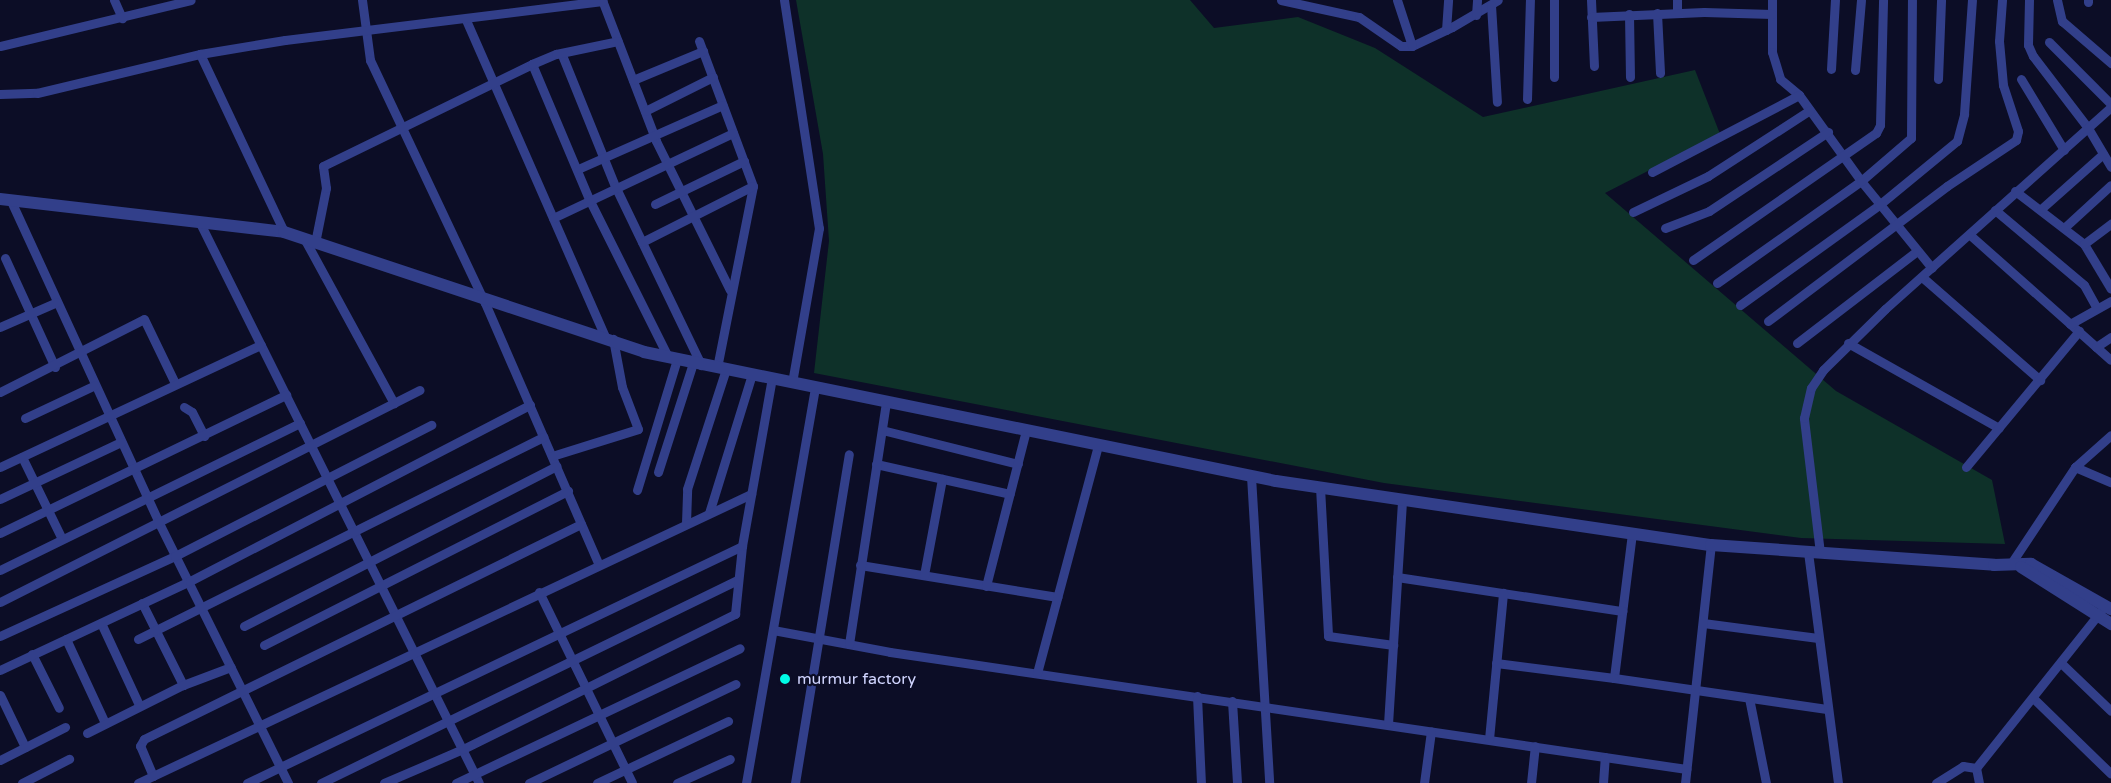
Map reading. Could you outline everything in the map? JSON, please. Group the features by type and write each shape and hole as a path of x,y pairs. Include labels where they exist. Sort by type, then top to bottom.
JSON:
{"street":[{"path":"114,0 122,18"},
{"path":"0,46 192,0"},
{"path":"362,0 368,31 370,60 484,300 598,563"},
{"path":"784,0 819,228 792,382"},
{"path":"1281,0 1324,8 1341,16 1354,15 1401,46 1412,46 1476,15 1495,2"},
{"path":"1397,0 1412,46"},
{"path":"1446,30 1448,0"},
{"path":"1476,15 1477,0"},
{"path":"1527,99 1530,0"},
{"path":"1554,0 1554,77"},
{"path":"1592,0 1594,66"},
{"path":"1677,0 1677,12"},
{"path":"1704,12 1705,0"},
{"path":"1772,0 1773,67 1799,95 1879,205 1932,268"},
{"path":"1831,69 1835,0"},
{"path":"1855,70 1861,0"},
{"path":"1693,260 1845,156 1880,125 1883,0"},
{"path":"1717,283 1861,181 1911,138 1912,0"},
{"path":"1938,79 1941,0"},
{"path":"1740,305 1879,205 1957,141 1964,114 1972,0"},
{"path":"1768,321 1895,225 2016,140 2018,131 2003,85 1999,41 2002,0"},
{"path":"2029,0 2030,51 2088,128 2111,167"},
{"path":"2057,0 2058,14 2067,27 2111,63"},
{"path":"0,94 37,93 200,54 603,1 654,134 730,290"},
{"path":"1495,2 1497,102"},
{"path":"1591,17 1677,12 1772,14"},
{"path":"1657,13 1660,73"},
{"path":"1629,14 1630,77"},
{"path":"466,20 553,218 609,338 622,387 639,429 552,456"},
{"path":"394,403 310,241 326,188 323,166 403,130 532,64 618,41"},
{"path":"686,523 687,489 721,368 730,290 753,186 699,41"},
{"path":"1838,783 1818,638 1805,410 1811,388 1848,343 2111,106 2049,42"},
{"path":"633,80 703,51"},
{"path":"200,54 284,232"},
{"path":"562,55 602,157 697,364 658,472"},
{"path":"532,64 589,199 672,358 637,490"},
{"path":"645,111 712,77"},
{"path":"2021,79 2064,150"},
{"path":"1652,172 1799,95"},
{"path":"578,169 723,105"},
{"path":"1633,212 1708,176 1810,110"},
{"path":"1665,228 1709,211 1828,132"},
{"path":"553,218 615,186 733,133"},
{"path":"2041,209 2103,154"},
{"path":"655,204 744,161"},
{"path":"2065,226 2111,185"},
{"path":"642,242 694,218 753,186"},
{"path":"2015,191 2065,226 2084,244 2111,289"},
{"path":"5,200 201,225 284,232 484,300 672,358 1251,476 1711,545 2016,566 2031,564 2052,573 2105,609 2111,624"},
{"path":"5,200 57,302 175,556 190,581 201,608 288,783"},
{"path":"1995,210 2084,285 2097,308"},
{"path":"2084,244 2111,224"},
{"path":"201,225 479,783"},
{"path":"1970,235 2111,360"},
{"path":"1797,343 1917,251"},
{"path":"5,258 55,366"},
{"path":"1922,277 2040,380"},
{"path":"2070,324 2111,301"},
{"path":"0,327 57,302"},
{"path":"81,354 80,350 144,319 175,383"},
{"path":"1966,467 2079,331"},
{"path":"2096,347 2111,337"},
{"path":"1848,343 1999,428"},
{"path":"0,467 108,413 261,345"},
{"path":"0,392 81,354"},
{"path":"709,513 752,374"},
{"path":"384,783 463,749 735,614 742,546 772,378"},
{"path":"25,418 95,385"},
{"path":"746,783 815,387"},
{"path":"0,602 160,525 311,444 420,390"},
{"path":"0,533 286,395"},
{"path":"849,644 886,401"},
{"path":"0,670 190,581 530,405"},
{"path":"184,407 192,412 204,436"},
{"path":"0,570 300,423"},
{"path":"1,635 175,556 327,476 431,425"},
{"path":"882,430 1018,464"},
{"path":"986,586 1026,430"},
{"path":"2016,566 2075,467 2111,435"},
{"path":"138,639 544,437"},
{"path":"0,499 122,442"},
{"path":"1037,672 1098,445"},
{"path":"795,783 849,454"},
{"path":"22,457 62,539"},
{"path":"876,464 1010,494"},
{"path":"244,626 556,466"},
{"path":"2075,467 2111,482"},
{"path":"1251,476 1269,783"},
{"path":"924,575 942,479"},
{"path":"1320,487 1328,636 1393,645"},
{"path":"264,645 568,491"},
{"path":"138,783 259,724 415,653 598,563 751,494"},
{"path":"1388,724 1402,500"},
{"path":"153,776 140,746 144,739 395,613 581,524"},
{"path":"1614,678 1632,533"},
{"path":"1685,783 1711,545"},
{"path":"247,783 281,769 742,546"},
{"path":"860,565 1057,597"},
{"path":"1397,577 1622,610"},
{"path":"321,783 450,723 738,580"},
{"path":"538,592 614,742 632,783"},
{"path":"1489,740 1503,593"},
{"path":"142,603 183,685"},
{"path":"1976,768 2105,609"},
{"path":"101,623 140,705"},
{"path":"1703,623 1818,638"},
{"path":"774,630 849,644 1686,769"},
{"path":"66,639 105,723"},
{"path":"456,783 740,648"},
{"path":"32,654 59,708"},
{"path":"1496,663 1827,710"},
{"path":"2061,663 2111,711"},
{"path":"87,733 183,685 231,667"},
{"path":"529,783 736,684"},
{"path":"0,695 25,747"},
{"path":"1197,696 1201,783"},
{"path":"1749,698 1766,783"},
{"path":"2034,699 2111,774"},
{"path":"1232,701 1237,783"},
{"path":"597,783 728,722"},
{"path":"0,760 65,727"},
{"path":"1424,783 1431,731"},
{"path":"1531,783 1535,746"},
{"path":"1603,783 1605,757"},
{"path":"22,783 69,759"},
{"path":"677,783 730,759"},
{"path":"1940,782 1963,766 1976,768"},
{"path":"1976,768 1979,783"}],"green space":[{"path":"796,0 1190,0 1214,28 1298,17 1375,48 1483,117 1695,70 1720,134 1605,193 1836,391 1992,480 2005,544 1801,538 1384,483 814,373 829,241 823,154"}],"place":[{"name":"murmur factory","path":"785,679"}]}
